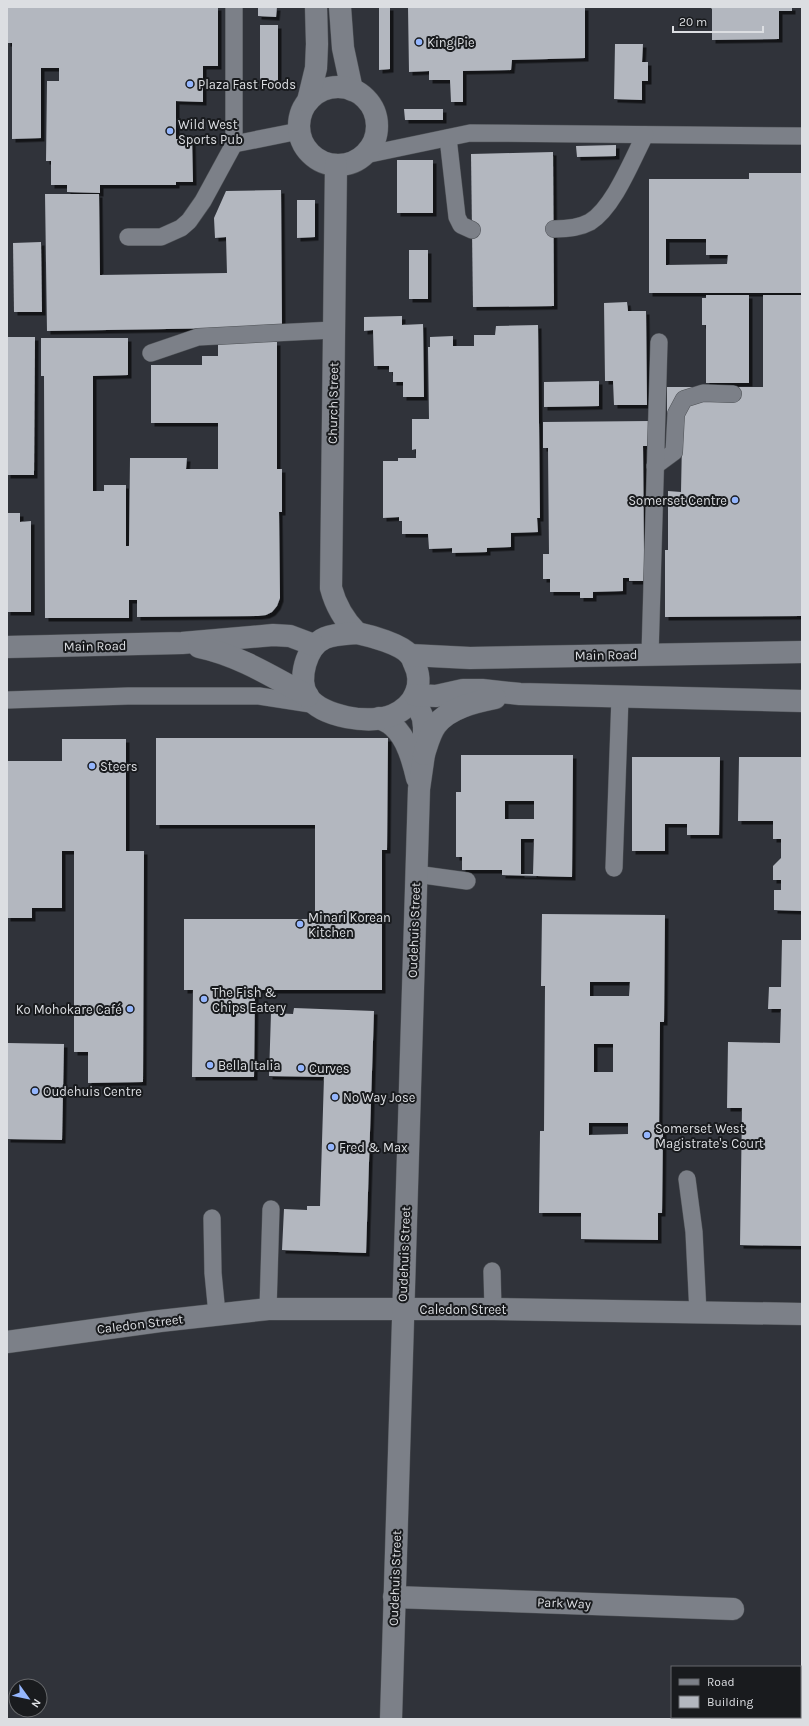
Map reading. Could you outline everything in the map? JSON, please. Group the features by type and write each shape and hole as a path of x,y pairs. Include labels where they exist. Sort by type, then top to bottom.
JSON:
{"street":[{"path":"308,101 321,91 336,87 352,90 365,98 374,111 376,118 376,134 374,142 365,155 352,163 336,165 321,162 304,146 300,131 301,115 308,101 316,68 316,7"},
{"path":"340,7 344,48 352,90"},
{"name":"Church Street","path":"336,165 331,588 334,601 341,614 358,633"},
{"path":"358,633 394,645 410,655 417,669 418,681 415,697 408,706 391,716 380,718 343,717 330,713 312,701 305,688 304,670 314,645 324,638 331,636 358,633"},
{"name":"Main Road","path":"7,647 182,643 273,635 290,636 314,645"},
{"name":"Main Road","path":"182,643 212,649 229,655 280,680 312,701"},
{"name":"Main Road","path":"410,655 470,658 802,652"},
{"path":"415,697 436,696 463,690 482,690 520,694 802,701"},
{"path":"424,754 436,725 452,712 481,701 520,694"},
{"name":"Oudehuis Street","path":"391,1719 416,874 419,789 424,754 422,718 415,697"},
{"name":"Oudehuis Street","path":"380,718 393,725 402,737 414,763 419,789"},
{"name":"Caledon Street","path":"7,1342 160,1320 268,1309 493,1309 802,1314"},
{"name":"Park Way","path":"394,1597 734,1609"}],"lane":[{"path":"128,237 161,237 181,228 189,221 203,201 234,144 234,7"},
{"path":"234,144 300,131"},
{"path":"365,155 470,133 802,136"},
{"path":"554,229 578,227 589,222 600,214 608,205 645,135"},
{"path":"448,138 457,217 461,225 472,230"},
{"path":"151,353 198,337 333,330"},
{"path":"650,655 659,342"},
{"path":"655,466 674,452 676,414 684,399 703,393 733,394"},
{"path":"7,700 128,696 259,696 312,701"},
{"path":"614,868 620,697"},
{"path":"416,874 467,880"},
{"path":"687,1179 694,1232 698,1313"},
{"path":"268,1309 271,1209"},
{"path":"212,1218 213,1273 217,1314"},
{"path":"492,1271 493,1309"}],"building":[{"path":"7,7 218,7 218,66 203,66 203,102 176,101 176,139 192,139 193,182 176,182 176,185 100,185 100,193 67,192 67,185 51,185 51,161 46,161 47,81 59,81 59,68 41,68 41,138 12,139 12,43 7,43"},
{"path":"258,7 277,7 276,17 258,16"},
{"path":"379,7 390,7 390,69 379,70"},
{"path":"408,7 585,7 585,58 512,60 511,70 463,71 463,102 451,102 450,80 429,80 429,71 409,72"},
{"path":"710,7 792,7 792,11 779,11 779,39 712,40 712,9"},
{"path":"260,25 278,25 278,82 260,82"},
{"path":"615,44 643,44 642,62 648,62 648,81 642,81 642,100 614,99"},
{"path":"404,109 443,109 443,120 405,120"},
{"path":"616,145 616,156 577,157 576,146"},
{"path":"553,152 554,306 473,307 471,154"},
{"path":"397,160 433,160 433,213 397,213"},
{"path":"749,173 802,173 802,293 649,293 649,179 749,179","holes":["666,239 706,239 706,255 728,255 727,264 666,265"]},
{"path":"281,190 282,327 47,331 45,194 99,194 100,275 227,273 226,237 215,238 214,218 226,191"},
{"path":"297,200 315,200 315,237 297,238"},
{"path":"41,242 42,312 14,312 13,243"},
{"path":"409,250 428,250 428,299 409,299"},
{"path":"706,295 749,295 749,383 706,383 706,325 702,325 702,298 706,298"},
{"name":"Somerset Centre","path":"763,295 802,295 802,616 665,617 665,550 668,550 668,491 681,492 682,441 667,441 667,387 763,387"},
{"path":"627,302 628,311 646,311 647,405 614,405 613,381 605,381 604,303"},
{"path":"402,316 402,325 423,324 424,397 403,397 403,382 393,382 393,372 389,372 389,366 374,366 373,330 364,331 364,317"},
{"path":"538,325 540,518 537,518 538,532 511,533 511,547 487,548 487,552 452,553 452,548 429,549 428,534 402,534 402,521 399,521 399,517 383,518 383,461 398,461 398,458 416,458 416,449 412,450 412,419 429,419 428,347 430,347 430,337 453,336 453,346 474,346 474,335 495,335 496,326"},
{"path":"7,337 35,337 34,475 7,475"},
{"path":"41,338 128,338 128,375 93,376 93,491 104,491 104,485 126,485 126,546 129,546 130,458 187,458 186,469 218,469 218,423 151,423 151,365 202,365 202,356 218,356 218,342 277,342 277,469 282,469 282,512 279,512 280,598 277,606 272,612 266,615 258,616 137,617 137,600 129,600 129,618 45,618 44,376 41,376"},
{"path":"599,381 599,406 544,407 544,382"},
{"path":"650,421 650,446 643,446 644,557 651,557 651,581 629,581 629,578 623,578 623,591 593,592 593,598 580,598 580,592 550,592 550,579 543,579 543,554 549,554 548,448 543,448 543,422"},
{"path":"7,513 20,513 20,522 31,521 31,612 7,612"},
{"path":"156,738 388,738 387,850 382,850 382,990 255,990 254,1077 192,1077 193,990 184,990 184,919 315,919 315,825 156,825"},
{"path":"62,739 126,739 126,851 144,851 143,1082 88,1083 88,1052 74,1052 74,851 62,851 62,908 32,908 32,918 7,918 7,761 62,761"},
{"path":"461,755 573,755 572,877 502,875 502,870 462,870 462,857 456,857 456,792 461,792","holes":["505,801 534,801 534,819 505,819","521,839 534,839 533,874 521,874"]},
{"path":"632,757 720,757 719,835 687,835 687,824 665,824 665,851 632,851"},
{"path":"739,757 802,757 802,911 774,910 774,890 781,890 781,880 773,880 773,866 781,858 781,839 773,839 773,821 738,821"},
{"path":"542,914 665,915 664,1022 660,1022 659,1130 663,1130 662,1213 658,1213 658,1240 581,1239 581,1213 539,1213 540,1131 544,1131 545,986 541,986","holes":["590,982 630,982 629,996 590,996","594,1044 613,1044 613,1072 594,1072","589,1123 628,1123 628,1134 589,1135"]},
{"path":"782,940 802,940 802,1246 740,1245 742,1108 727,1108 728,1042 780,1043 781,1009 768,1009 769,987 781,987"},
{"path":"294,1008 374,1011 366,1253 282,1250 284,1209 307,1210 307,1206 320,1206 324,1077 269,1076 271,1013 293,1014"},
{"name":"Oudehuis Centre","path":"7,1043 64,1044 62,1140 7,1139"}],"place":[{"name":"King Pie","path":"419,42"},
{"name":"Plaza Fast Foods","path":"190,84"},
{"name":"Wild West Sports Pub","path":"170,131"},
{"name":"Somerset Centre","path":"735,500"},
{"name":"Steers","path":"92,766"},
{"name":"Minari Korean Kitchen","path":"300,924"},
{"name":"The Fish & Chips Eatery","path":"204,999"},
{"name":"Ko Mohokare Café","path":"130,1009"},
{"name":"Bella Italia","path":"210,1065"},
{"name":"Curves","path":"301,1068"},
{"name":"Oudehuis Centre","path":"35,1091"},
{"name":"No Way Jose","path":"335,1097"},
{"name":"Somerset West Magistrate's Court","path":"647,1135"},
{"name":"Fred & Max","path":"331,1147"}]}
